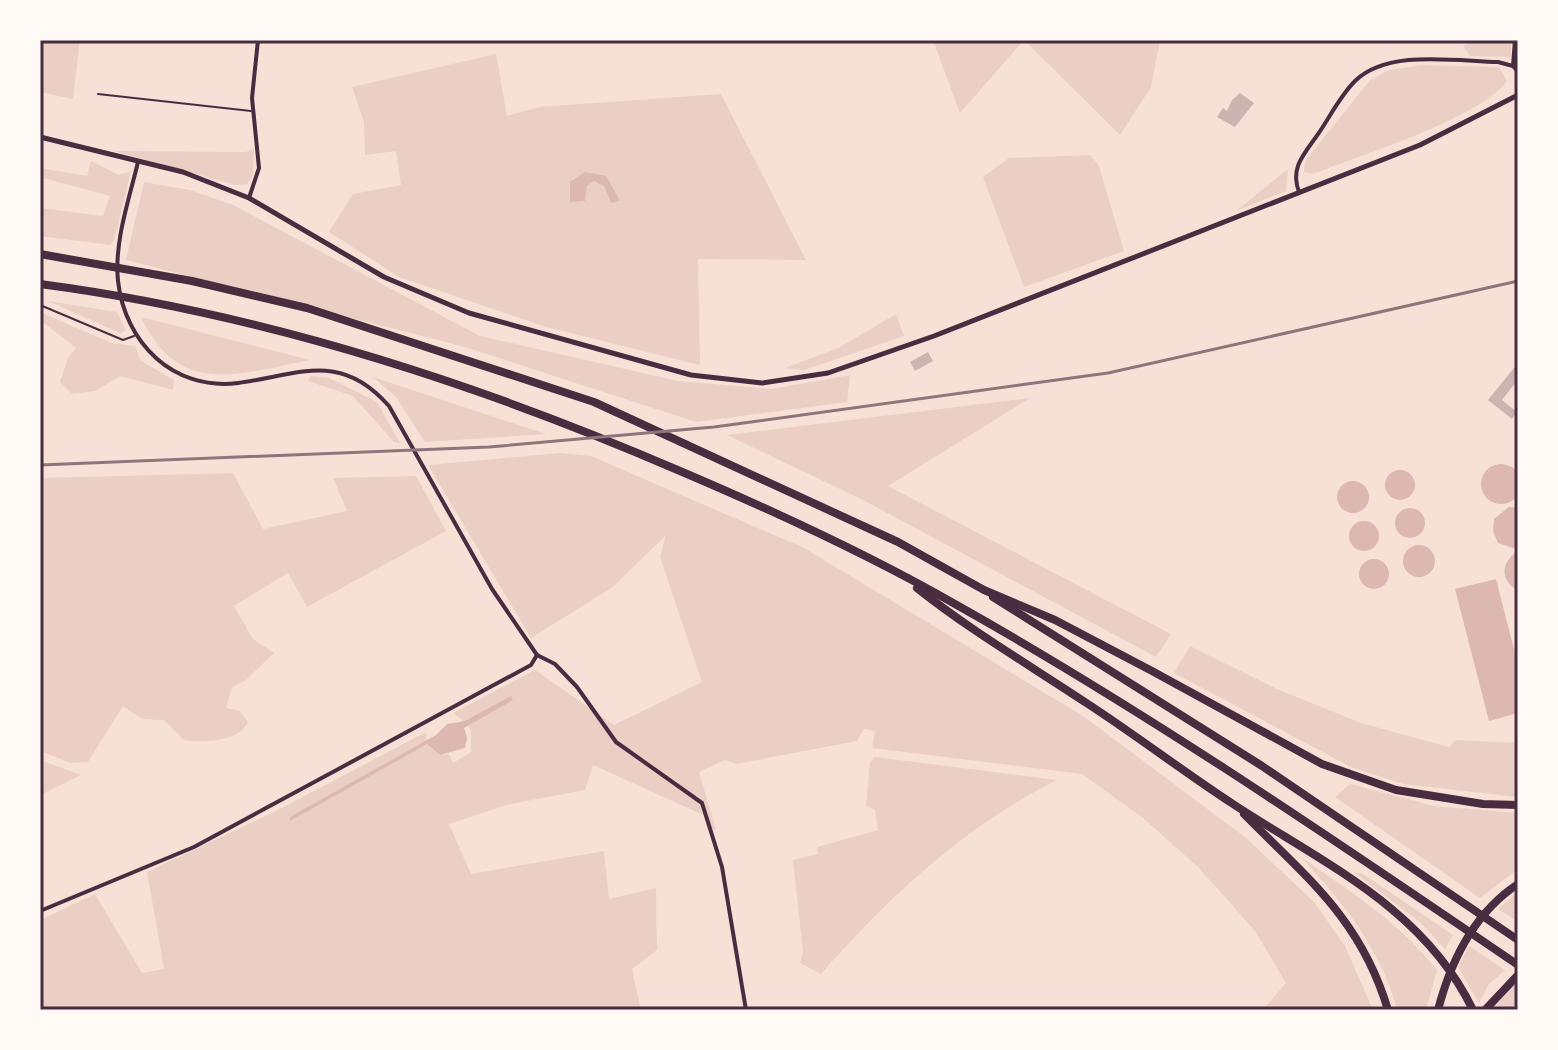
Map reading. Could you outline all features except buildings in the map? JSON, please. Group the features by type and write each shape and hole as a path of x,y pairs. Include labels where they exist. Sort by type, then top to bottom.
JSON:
{"highway":[{"path":"40,254 192,281 307,308 594,402 814,500 984,590 1055,620 1334,769 1396,790 1435,798 1518,805"},
{"path":"40,284 185,310 322,342 572,425 742,496 954,603 1193,749 1518,965"},
{"path":"904,578 949,614 1152,746 1233,804 1374,893 1411,923 1440,956 1473,1010"},
{"path":"984,590 1013,613 1262,766 1518,940"},
{"path":"1233,804 1319,885 1356,936 1388,1010"},
{"path":"1438,1010 1452,966 1476,923 1518,884"},
{"path":"1485,1010 1518,975"}],"street":[{"path":"249,198 259,168 253,111 258,40"},
{"path":"1513,66 1515,40"},
{"path":"1299,193 1294,175 1299,160 1348,89 1370,70 1403,62 1498,62 1513,66 1518,72"},
{"path":"40,137 183,172 249,198 384,277 469,313 691,375 762,383 812,377 860,364 1453,131 1518,95"},
{"path":"138,162 120,241 118,282 135,336 161,364 176,374 206,382 237,383 313,369 340,373 377,393 389,406 493,590 537,655 555,664 577,687 616,742 702,803 722,867 746,1010"},
{"path":"40,911 194,847 531,665 537,655"}],"lane":[{"path":"98,94 253,111"},
{"path":"40,305 123,340 135,336"}],"shaded area":[{"path":"40,40 80,40 73,99 40,92"},
{"path":"933,40 1024,40 960,113"},
{"path":"1024,40 1160,40 1151,87 1120,135"},
{"path":"1476,40 1511,40 1511,57 1470,56 1463,46"},
{"path":"496,54 507,116 539,107 721,94 806,260 698,259 700,365 546,327 399,277 329,232 353,194 401,185 396,151 365,155 364,122 352,87"},
{"path":"1423,65 1499,67 1507,81 1493,95 1446,122 1313,174 1304,172 1305,161 1370,80 1389,70"},
{"path":"254,148 253,175 247,184 235,185 115,151 246,152"},
{"path":"1090,155 1099,166 1124,251 1024,287 983,177 1009,158"},
{"path":"91,161 119,175 131,171 114,241 110,245 40,236 40,208 103,216 110,196 40,177 40,168 87,176"},
{"path":"1288,169 1286,191 1236,211"},
{"path":"585,172 606,176 620,201 611,203 604,186 594,181 587,186 585,201 570,202 570,182"},
{"path":"144,182 190,190 233,205 480,336 678,381 772,389 850,375 847,402 696,422 465,347 126,260"},
{"path":"48,301 117,312 126,331 120,333"},
{"path":"40,312 111,343 135,346 141,361 174,380 173,390 120,376 95,391 72,394 60,382 68,358 76,348 40,320"},
{"path":"896,314 904,336 804,370 785,368 838,348"},
{"path":"141,317 310,360 235,374 192,370 173,360 156,343"},
{"path":"311,376 329,378 377,402 400,443 394,442 353,396 308,381"},
{"path":"373,377 546,434 425,442 396,397"},
{"path":"1030,398 888,486 1171,634 1156,657 863,500 727,435"},
{"path":"559,453 591,456 804,548 1083,716 1245,837 1314,902 1345,946 1373,1010 1263,1010 1286,983 1255,931 1198,867 1143,818 1082,774 872,748 875,731 864,729 857,741 736,764 725,760 699,772 716,829 708,831 703,815 593,765 585,790 506,805 449,824 471,874 604,851 609,899 656,888 657,950 632,969 641,1010 40,1010 40,920 95,894 142,973 164,969 147,872 278,810 426,732 427,744 440,755 449,754 453,763 471,752 468,724 513,700 511,697 465,722 453,713 535,670 614,725 702,682 660,557 666,535 613,587 531,638 428,465"},
{"path":"1501,464 1515,470 1521,484 1515,498 1501,504 1487,498 1481,484 1487,470"},
{"path":"1400,470 1411,474 1415,485 1411,496 1400,500 1389,496 1385,485 1389,474"},
{"path":"233,473 263,529 347,511 333,478 416,476 446,531 307,607 288,573 234,606 253,639 274,653 246,680 232,687 226,708 240,711 248,722 237,734 210,741 184,740 164,720 142,719 123,706 88,762 71,763 40,751 40,478"},
{"path":"1353,481 1364,486 1369,497 1364,508 1353,513 1342,508 1337,497 1342,486"},
{"path":"1509,507 1518,507 1516,549 1498,543 1493,531 1494,519"},
{"path":"1410,508 1416,509 1424,517 1424,529 1416,537 1410,538 1404,537 1396,529 1395,523 1396,517 1404,509"},
{"path":"1364,521 1375,525 1379,536 1375,547 1364,551 1353,547 1349,536 1353,525"},
{"path":"1419,545 1430,550 1435,561 1430,572 1419,577 1408,572 1403,561 1408,550"},
{"path":"1518,551 1518,591 1508,582 1504,571 1508,560"},
{"path":"1374,559 1385,563 1389,574 1385,585 1374,589 1363,585 1359,574 1363,563"},
{"path":"1496,579 1518,665 1518,713 1489,721 1455,589"},
{"path":"1190,646 1277,689 1361,723 1449,747 1456,740 1518,743 1518,797 1403,784 1351,767 1174,673"},
{"path":"511,696 513,700 464,728 467,738 465,748 440,755 427,744 290,821 290,817 436,735 447,724 465,721"},
{"path":"875,757 1057,780 959,841 874,917 821,974 800,963 803,952 793,860 818,854 817,847 878,830 875,810 866,805 870,762"},
{"path":"40,760 81,775 40,795"},
{"path":"1350,784 1434,806 1518,813 1518,869 1480,898 1335,797"},
{"path":"1301,857 1391,923 1437,970 1426,1010 1397,1010 1371,946 1346,909"},
{"path":"1354,872 1363,874 1453,935 1445,949 1421,923"},
{"path":"1518,892 1518,922 1498,909"},
{"path":"1469,946 1505,970 1489,984 1479,1003 1458,967"},
{"path":"1518,981 1518,1010 1492,1010"}],"railway":[{"path":"40,465 489,447 714,427 1108,373 1518,281"}]}
